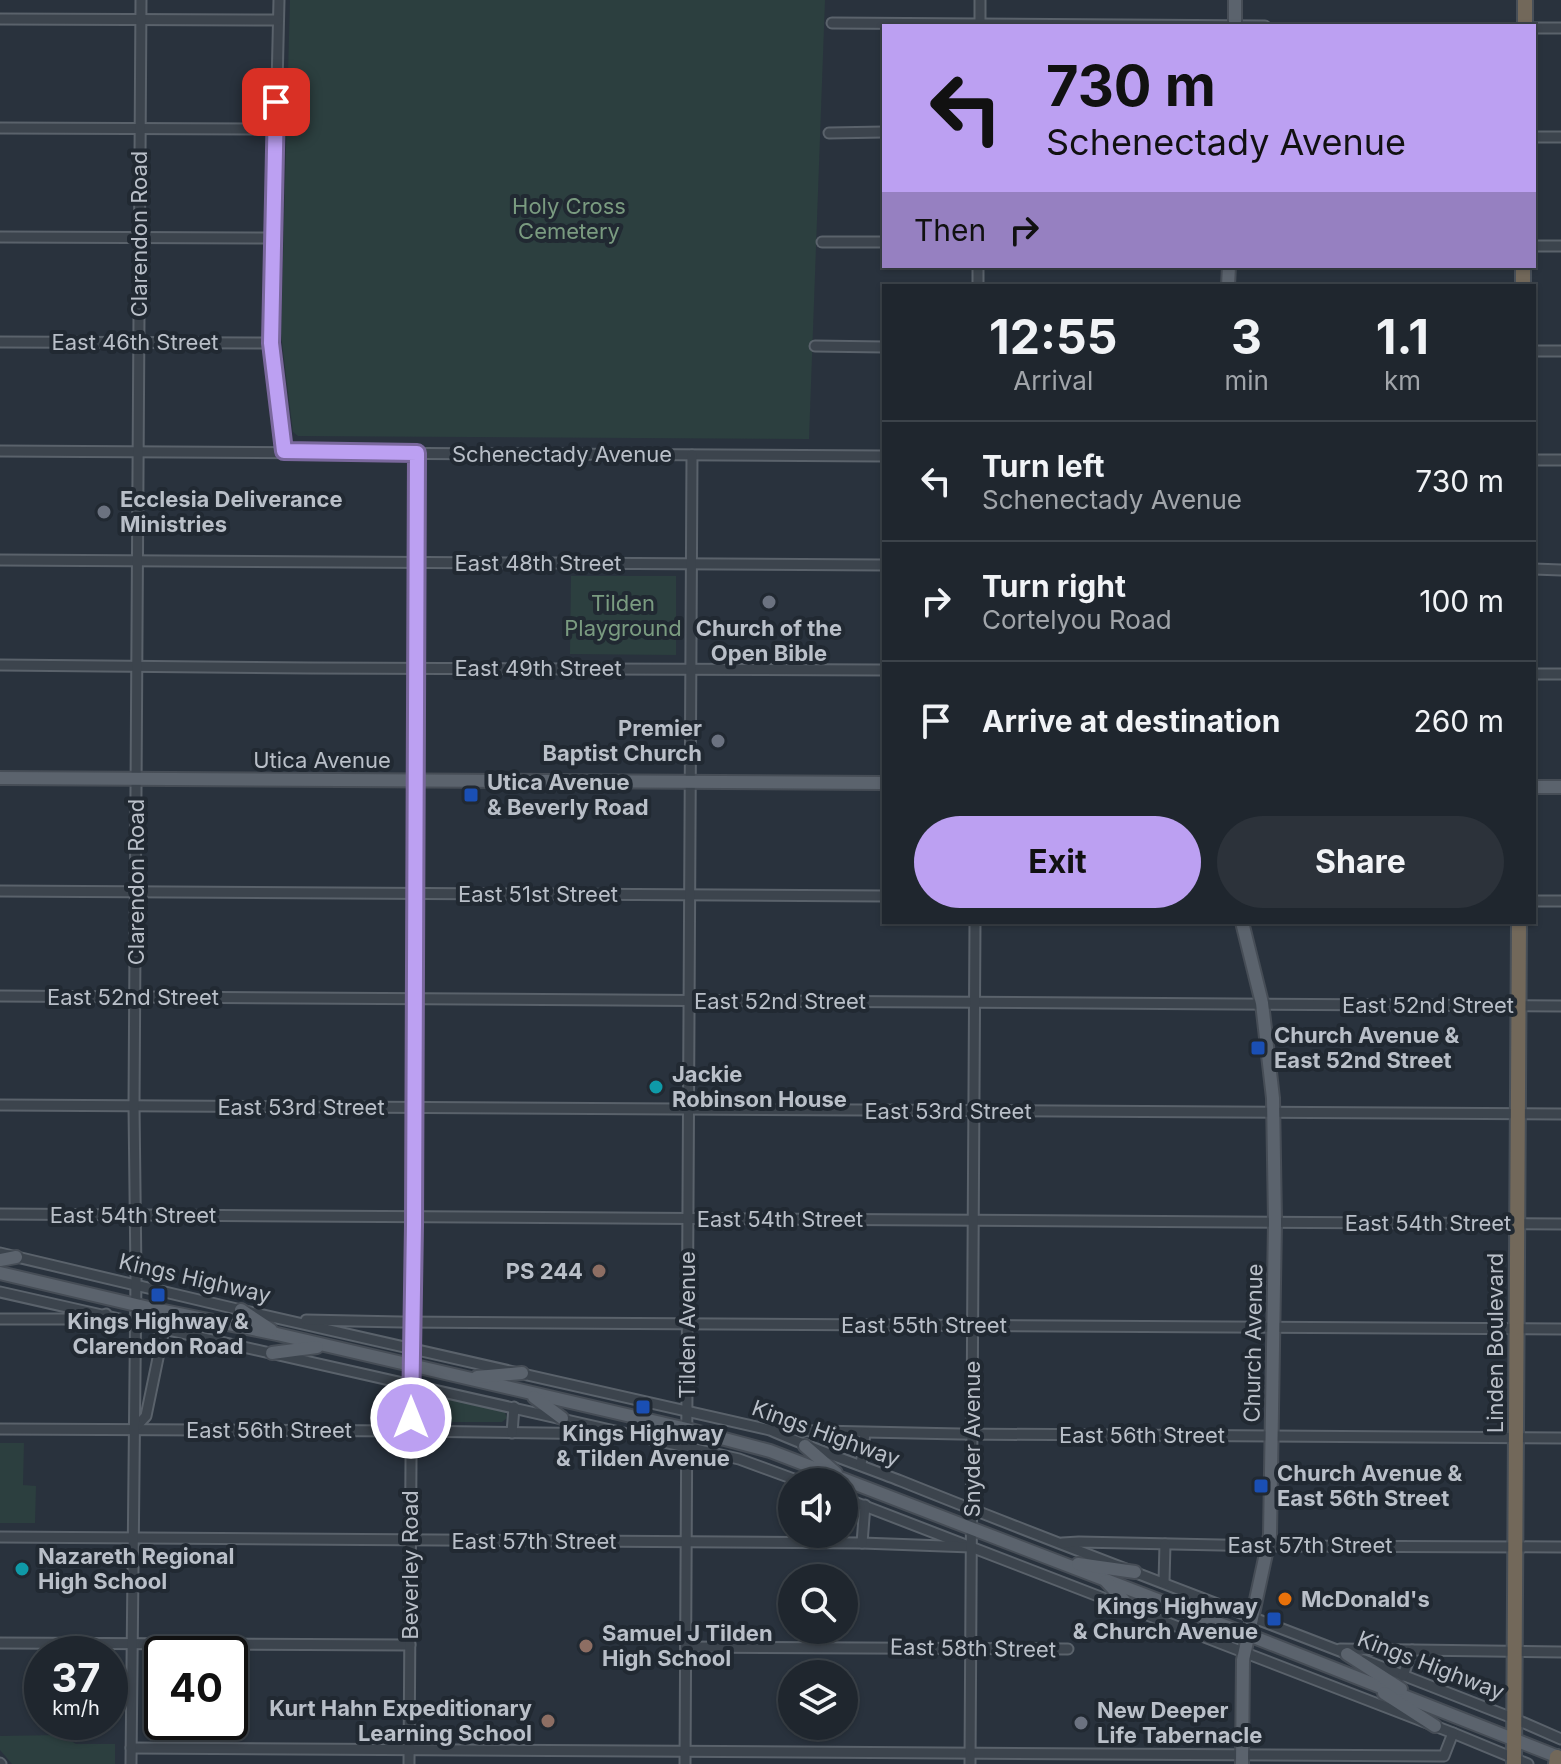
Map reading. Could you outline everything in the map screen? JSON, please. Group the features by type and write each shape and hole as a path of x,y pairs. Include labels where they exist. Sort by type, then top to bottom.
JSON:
{"highway":[{"path":"1525,0 1525,24"},
{"name":"Linden Boulevard","path":"1519,924 1515,1739 1519,1762"}],"main road":[{"path":"1235,0 1235,24"},
{"name":"Utica Avenue","path":"0,778 882,783"},
{"path":"1536,787 1561,787"},
{"name":"Church Avenue","path":"1242,924 1262,1003 1274,1113 1275,1222 1270,1535 1243,1660 1242,1760"},
{"path":"0,1260 16,1257"},
{"name":"Kings Highway","path":"0,1273 687,1429 770,1451 815,1468"},
{"path":"241,1310 277,1334"},
{"path":"272,1353 328,1346"},
{"path":"466,1378 522,1373"},
{"path":"529,1393 562,1418"},
{"path":"805,1446 830,1468"},
{"name":"Kings Highway","path":"858,1485 1515,1739 1557,1760"},
{"path":"1059,1562 1135,1572"},
{"path":"1104,1579 1130,1607"},
{"path":"1347,1654 1424,1704"},
{"path":"1361,1679 1435,1726"}],"street":[{"name":"Clarendon Road","path":"131,1764 141,0"},
{"path":"279,0 271,343 284,451"},
{"path":"980,0 980,24"},
{"path":"0,19 278,20"},
{"path":"832,23 906,24"},
{"path":"1536,28 1561,28"},
{"path":"0,128 275,129"},
{"path":"829,133 882,132"},
{"path":"1536,137 1561,137"},
{"path":"0,237 272,238"},
{"path":"822,242 882,242"},
{"path":"1536,246 1561,246"},
{"name":"East 46th Street","path":"0,342 271,343"},
{"path":"815,346 882,347"},
{"path":"1536,351 1561,351"},
{"name":"Schenectady Avenue","path":"0,451 882,456"},
{"name":"Beverley Road","path":"409,1764 417,453"},
{"name":"Tilden Avenue","path":"685,1764 692,455"},
{"path":"1536,460 1561,460"},
{"name":"East 48th Street","path":"0,560 882,565"},
{"path":"1536,569 1561,570"},
{"name":"East 49th Street","path":"0,665 882,670"},
{"path":"1536,674 1561,674"},
{"name":"East 51st Street","path":"0,891 882,896"},
{"path":"1536,901 1561,901"},
{"name":"Snyder Avenue","path":"970,1764 975,924"},
{"name":"East 52nd Street","path":"0,996 1561,1006"},
{"name":"East 53rd Street","path":"0,1105 1561,1114"},
{"name":"East 54th Street","path":"0,1214 1561,1224"},
{"name":"Kings Highway","path":"0,1253 770,1430 1561,1739"},
{"path":"0,1292 687,1446 748,1461 778,1473"},
{"path":"0,1319 96,1319 106,1314"},
{"name":"East 55th Street","path":"287,1319 1561,1329"},
{"path":"134,1429 146,1416 164,1329"},
{"path":"512,1433 514,1407"},
{"name":"East 56th Street","path":"0,1429 633,1434"},
{"name":"East 56th Street","path":"770,1430 1561,1438"},
{"path":"861,1465 865,1433"},
{"path":"858,1503 1453,1733 1519,1762"},
{"path":"862,1543 865,1505"},
{"name":"East 57th Street","path":"0,1537 687,1541 971,1547"},
{"name":"East 57th Street","path":"1059,1543 1561,1547"},
{"path":"1164,1582 1165,1544"},
{"path":"0,1643 410,1645"},
{"name":"East 58th Street","path":"686,1647 1068,1649"},
{"path":"1333,1648 1561,1652"},
{"path":"1403,1676 1412,1650"},
{"path":"131,1748 970,1753 1242,1760 1444,1756 1453,1733"}],"green space":[{"name":"Holy Cross Cemetery","path":"290,0 825,0 809,439 298,436 293,432 281,334"},
{"name":"Tilden Playground","path":"571,576 676,576 676,655 570,654"},
{"path":"423,1391 504,1410 507,1418 502,1422 426,1422 422,1420"},
{"path":"0,1443 24,1443 23,1485 36,1486 35,1523 0,1523"},
{"path":"0,1736 24,1736 24,1740 69,1740 76,1744 115,1744 115,1764 12,1764 0,1750"}],"place":[{"name":"Ecclesia Deliverance Ministries","path":"104,512"},
{"name":"Church of the Open Bible","path":"769,602"},
{"name":"Premier Baptist Church","path":"718,741"},
{"name":"Utica Avenue & Beverly Road","path":"471,795"},
{"name":"Church Avenue & East 52nd Street","path":"1258,1048"},
{"name":"Jackie Robinson House","path":"656,1087"},
{"name":"PS 244","path":"599,1271"},
{"name":"Kings Highway & Clarendon Road","path":"158,1295"},
{"name":"Kings Highway & Tilden Avenue","path":"643,1407"},
{"name":"Church Avenue & East 56th Street","path":"1261,1486"},
{"name":"Nazareth Regional High School","path":"22,1569"},
{"name":"McDonald's","path":"1285,1599"},
{"name":"Kings Highway & Church Avenue","path":"1274,1619"},
{"name":"Samuel J Tilden High School","path":"586,1646"},
{"name":"Kurt Hahn Expeditionary Learning School","path":"548,1721"},
{"name":"New Deeper Life Tabernacle","path":"1081,1723"}],"route":[{"path":"276,102 271,343 284,451 417,453 411,1418"}]}
